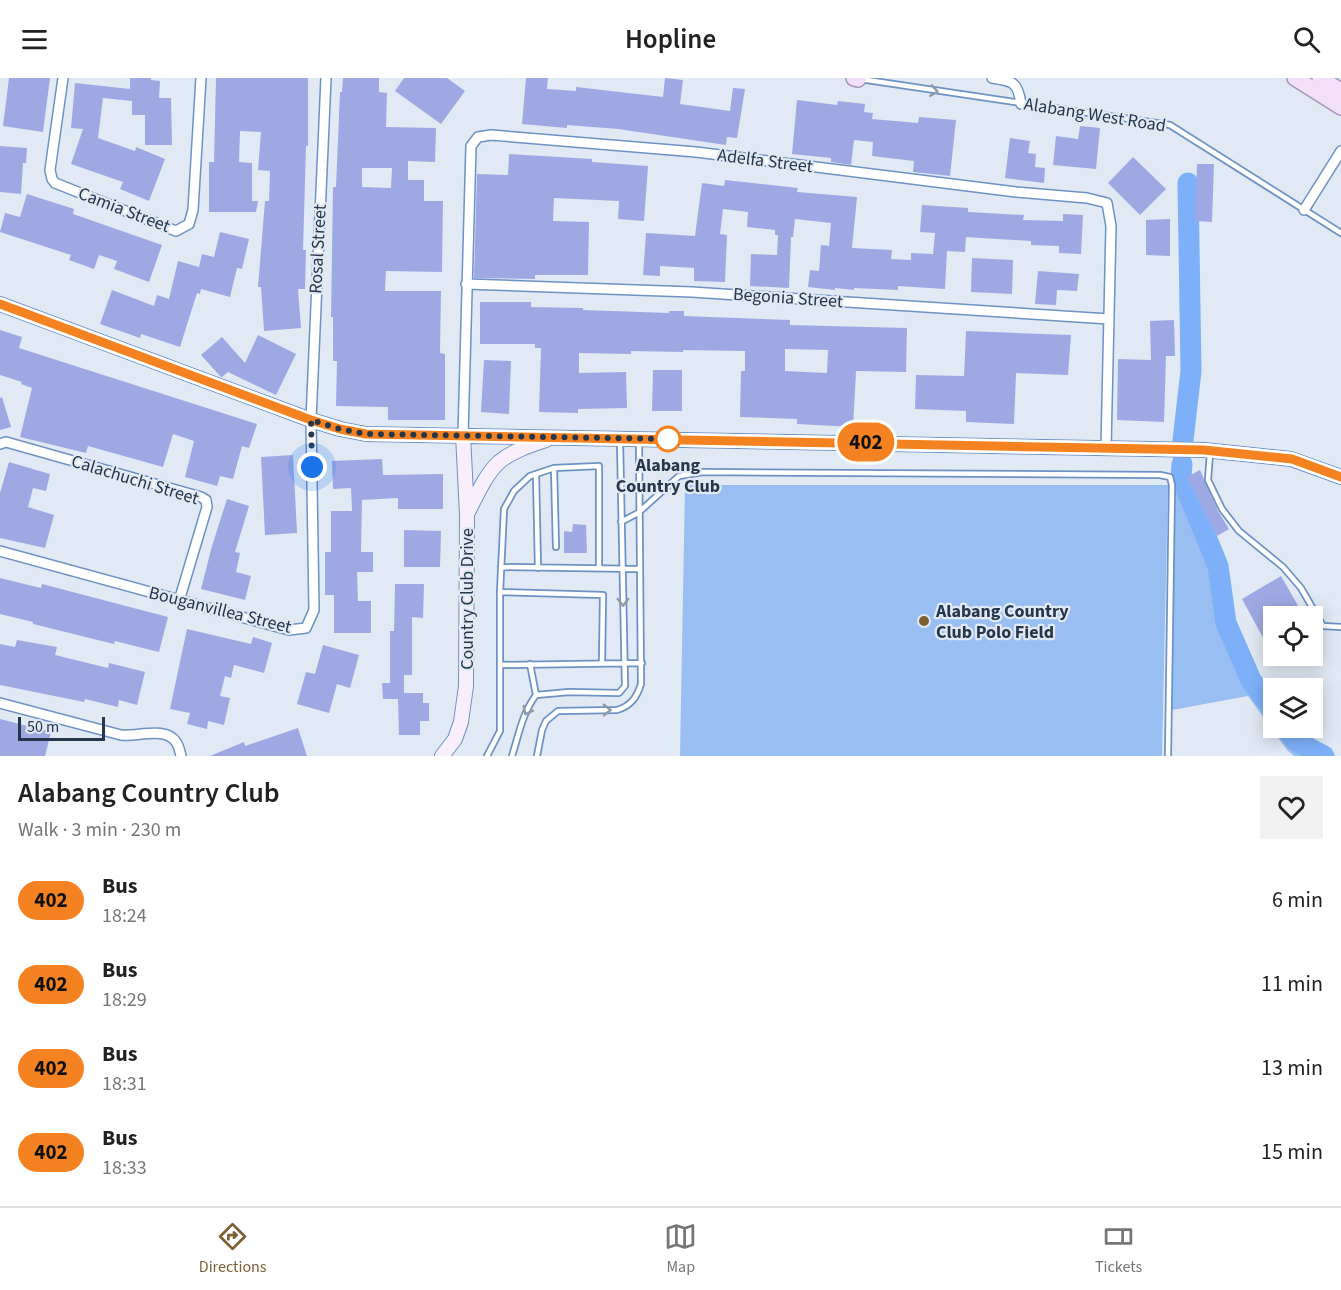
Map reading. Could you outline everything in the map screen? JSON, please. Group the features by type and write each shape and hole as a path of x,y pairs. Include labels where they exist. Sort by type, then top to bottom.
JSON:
{"main road":[{"path":"1295,78 1341,107"},
{"path":"1320,78 1341,91"}],"street":[{"name":"Camia Street","path":"63,78 50,170 52,179 55,183 176,231 189,224 193,210 201,78"},
{"name":"Rosal Street","path":"311,420 326,78"},
{"path":"992,78 1015,84 1019,89 1022,104"},
{"name":"Adelfa Street","path":"463,435 471,146 478,137 490,135 696,152 1016,192 1088,198 1107,203 1111,226 1106,448"},
{"path":"1304,210 1341,151"},
{"name":"Begonia Street","path":"466,284 692,292 1109,319"},
{"path":"0,304 311,420 366,434 1208,450 1292,459 1341,477"},
{"name":"Bouganvillea Street","path":"0,551 289,630 306,628 314,610 311,420"},
{"name":"Country Club Drive","path":"442,756 455,739 465,706 467,514 463,435"},
{"path":"467,514 483,483 499,462 515,452 554,437"},
{"name":"Calachuchi Street","path":"0,444 6,442 206,500 207,507 179,601"},
{"path":"0,703 121,735 166,734 177,742 181,756"}],"lane":[{"name":"Alabang West Road","path":"856,78 1170,125 1341,233"},
{"path":"512,756 528,706 537,695 569,692 619,693 625,686 620,438"},
{"path":"537,756 546,721 558,711 617,710 632,702 641,684 639,438"},
{"path":"1208,450 1208,480 1222,509 1239,531 1283,567 1301,588 1323,626 1341,627"},
{"path":"488,756 500,731 500,592 504,509 514,491 530,476 554,468 599,466 599,568"},
{"path":"554,468 556,547"},
{"path":"621,522 638,513 679,476 703,472 1170,477 1172,485 1168,756"},
{"path":"536,474 538,568"},
{"path":"501,567 640,568"},
{"path":"500,592 603,595 602,663"},
{"path":"501,664 642,663"},
{"path":"530,664 537,695"}],"shaded area":[{"path":"1173,456 1186,456 1186,478 1183,485 1216,568 1224,628 1254,693 1263,705 1263,717 1248,696 1172,710"},
{"name":"Alabang Country Club Polo Field","path":"685,485 1168,485 1162,756 680,756"},
{"path":"1278,738 1288,738 1311,756 1294,756"}],"building":[{"path":"9,78 50,78 43,132 3,126"},
{"path":"130,78 151,78 151,80 160,81 159,98 171,98 172,145 145,145 145,115 132,115 132,101 103,98 98,138 135,151 136,147 165,159 149,201 120,189 123,182 71,164 83,129 71,128 75,83 130,89"},
{"path":"216,78 308,78 308,146 306,146 303,250 306,250 305,289 298,289 301,328 264,331 261,287 258,287 265,201 269,201 270,171 258,170 261,132 240,131 239,162 252,163 252,201 258,201 256,212 209,212 209,162 214,162"},
{"path":"343,78 379,78 379,92 387,93 386,127 436,128 435,162 408,161 408,180 424,180 424,201 443,201 442,272 386,271 385,291 441,291 440,353 445,354 445,420 388,420 388,407 336,406 337,361 333,361 333,317 331,317 333,187 336,187 340,92 342,92","holes":["362,168 392,168 391,188 362,187"]},
{"path":"404,78 447,78 465,91 441,124 395,91"},
{"path":"526,78 548,78 547,89 576,91 576,87 663,97 665,78 683,80 680,104 730,111 733,88 745,89 737,138 727,137 726,145 618,129 522,124"},
{"path":"797,100 837,105 838,101 865,104 864,112 873,113 872,119 918,123 919,117 956,120 950,176 913,172 914,161 872,156 873,142 854,140 851,165 831,162 831,158 792,154"},
{"path":"1080,126 1100,128 1096,169 1053,165 1056,136 1078,139"},
{"path":"1010,138 1030,141 1028,153 1036,154 1035,167 1045,168 1044,183 1005,178"},
{"path":"0,146 27,148 26,163 23,163 21,194 0,192"},
{"path":"509,154 592,159 592,162 648,166 644,221 618,219 619,201 554,198 553,221 589,222 588,275 535,275 535,279 474,278 477,174 508,175"},
{"path":"1133,157 1166,189 1140,215 1108,183"},
{"path":"1197,164 1214,164 1212,222 1195,221"},
{"path":"725,180 798,188 797,192 857,197 852,248 892,250 891,259 911,260 911,253 933,254 935,233 920,232 922,205 968,208 968,212 1024,215 1023,220 1063,221 1063,214 1083,215 1081,254 1059,253 1059,246 1031,245 1031,241 966,237 965,252 947,251 945,289 898,286 898,290 835,288 835,290 808,287 810,270 819,271 821,245 829,246 831,223 795,219 793,237 791,237 789,288 750,286 751,254 777,255 778,235 775,235 775,230 747,227 748,212 723,209 720,234 727,235 725,282 694,281 694,268 660,266 660,276 643,275 646,233 695,236 702,183 724,186"},
{"path":"27,194 74,209 73,214 162,245 149,282 114,269 117,261 99,255 94,269 69,260 71,255 0,232 5,213 20,217"},
{"path":"1170,219 1170,256 1146,255 1146,220"},
{"path":"220,232 249,239 242,269 237,268 230,297 201,289 200,294 197,293 180,347 141,334 140,338 100,324 112,290 154,306 157,295 169,299 178,261 199,267 202,254 214,257"},
{"path":"972,258 1013,260 1012,294 971,292"},
{"path":"1038,271 1079,274 1077,291 1057,290 1056,305 1035,304"},
{"path":"480,302 531,302 531,307 583,308 583,310 669,313 669,311 684,311 684,316 790,320 790,325 907,328 906,372 856,371 853,427 797,424 797,419 740,417 741,371 745,371 745,351 579,353 579,373 626,372 627,408 578,409 578,413 539,412 541,348 535,348 535,344 480,344","holes":["785,349 828,350 827,373 785,371"]},
{"path":"1174,320 1175,356 1166,356 1164,422 1117,420 1118,359 1151,360 1150,321"},
{"path":"0,330 22,337 19,348 257,424 249,448 242,446 233,479 220,476 217,486 185,477 194,441 173,434 163,467 88,446 86,453 20,437 32,388 0,375"},
{"path":"966,331 1071,335 1068,375 1016,373 1014,424 966,422 966,411 915,409 916,375 964,376"},
{"path":"258,335 296,354 276,395 228,372 221,377 201,355 222,337 245,363"},
{"path":"484,360 511,361 509,414 481,412"},
{"path":"653,370 682,370 682,411 652,411"},
{"path":"2,397 11,427 0,430 0,398"},
{"path":"293,455 297,533 265,535 261,457"},
{"path":"382,459 383,475 443,474 443,509 398,509 398,498 362,500 361,552 373,552 373,572 357,572 358,601 371,601 371,633 334,633 334,595 325,595 325,552 331,552 331,511 352,511 351,488 333,489 332,461"},
{"path":"9,462 50,474 46,491 33,488 28,507 54,515 45,548 0,538 0,493"},
{"path":"1200,470 1218,511 1229,529 1217,536 1187,477"},
{"path":"227,499 249,506 235,552 240,553 236,572 251,576 245,600 201,589"},
{"path":"573,524 586,525 587,553 564,553 564,531 572,532"},
{"path":"404,530 441,531 440,567 404,567"},
{"path":"1281,576 1298,606 1263,606 1263,638 1242,599"},
{"path":"0,578 41,588 42,584 168,617 159,652 115,641 114,644 0,614"},
{"path":"395,584 424,584 423,618 412,617 412,675 404,675 404,693 423,693 423,703 429,703 429,721 420,721 420,735 399,735 398,699 383,699 382,683 390,683 390,631 394,631"},
{"path":"187,629 251,644 253,637 272,643 264,673 234,665 231,678 225,676 220,696 230,698 224,725 208,721 207,729 187,724 190,713 170,709"},
{"path":"17,640 57,647 55,655 108,668 109,663 145,672 137,705 119,700 118,707 85,699 84,702 0,685 0,644 15,647"},
{"path":"323,645 359,655 350,688 337,684 329,713 297,704 306,672 315,674"},
{"path":"0,719 51,732 45,756 0,756"},
{"path":"298,728 307,756 210,756 244,742 245,746"}],"waterway":[{"path":"1183,440 1191,371 1188,183"},
{"path":"1182,464 1181,476 1218,566 1226,623 1251,680 1263,696"},
{"path":"1294,738 1324,756"}],"bus line":[{"name":"402","path":"0,304 311,420 366,434 1204,450 1292,459 1341,477"}],"place":[{"name":"Alabang Country Club","path":"668,439"},
{"name":"Alabang Country Club Polo Field","path":"924,621"}],"route":[{"path":"312,467 311,420 366,434 668,439"}]}
